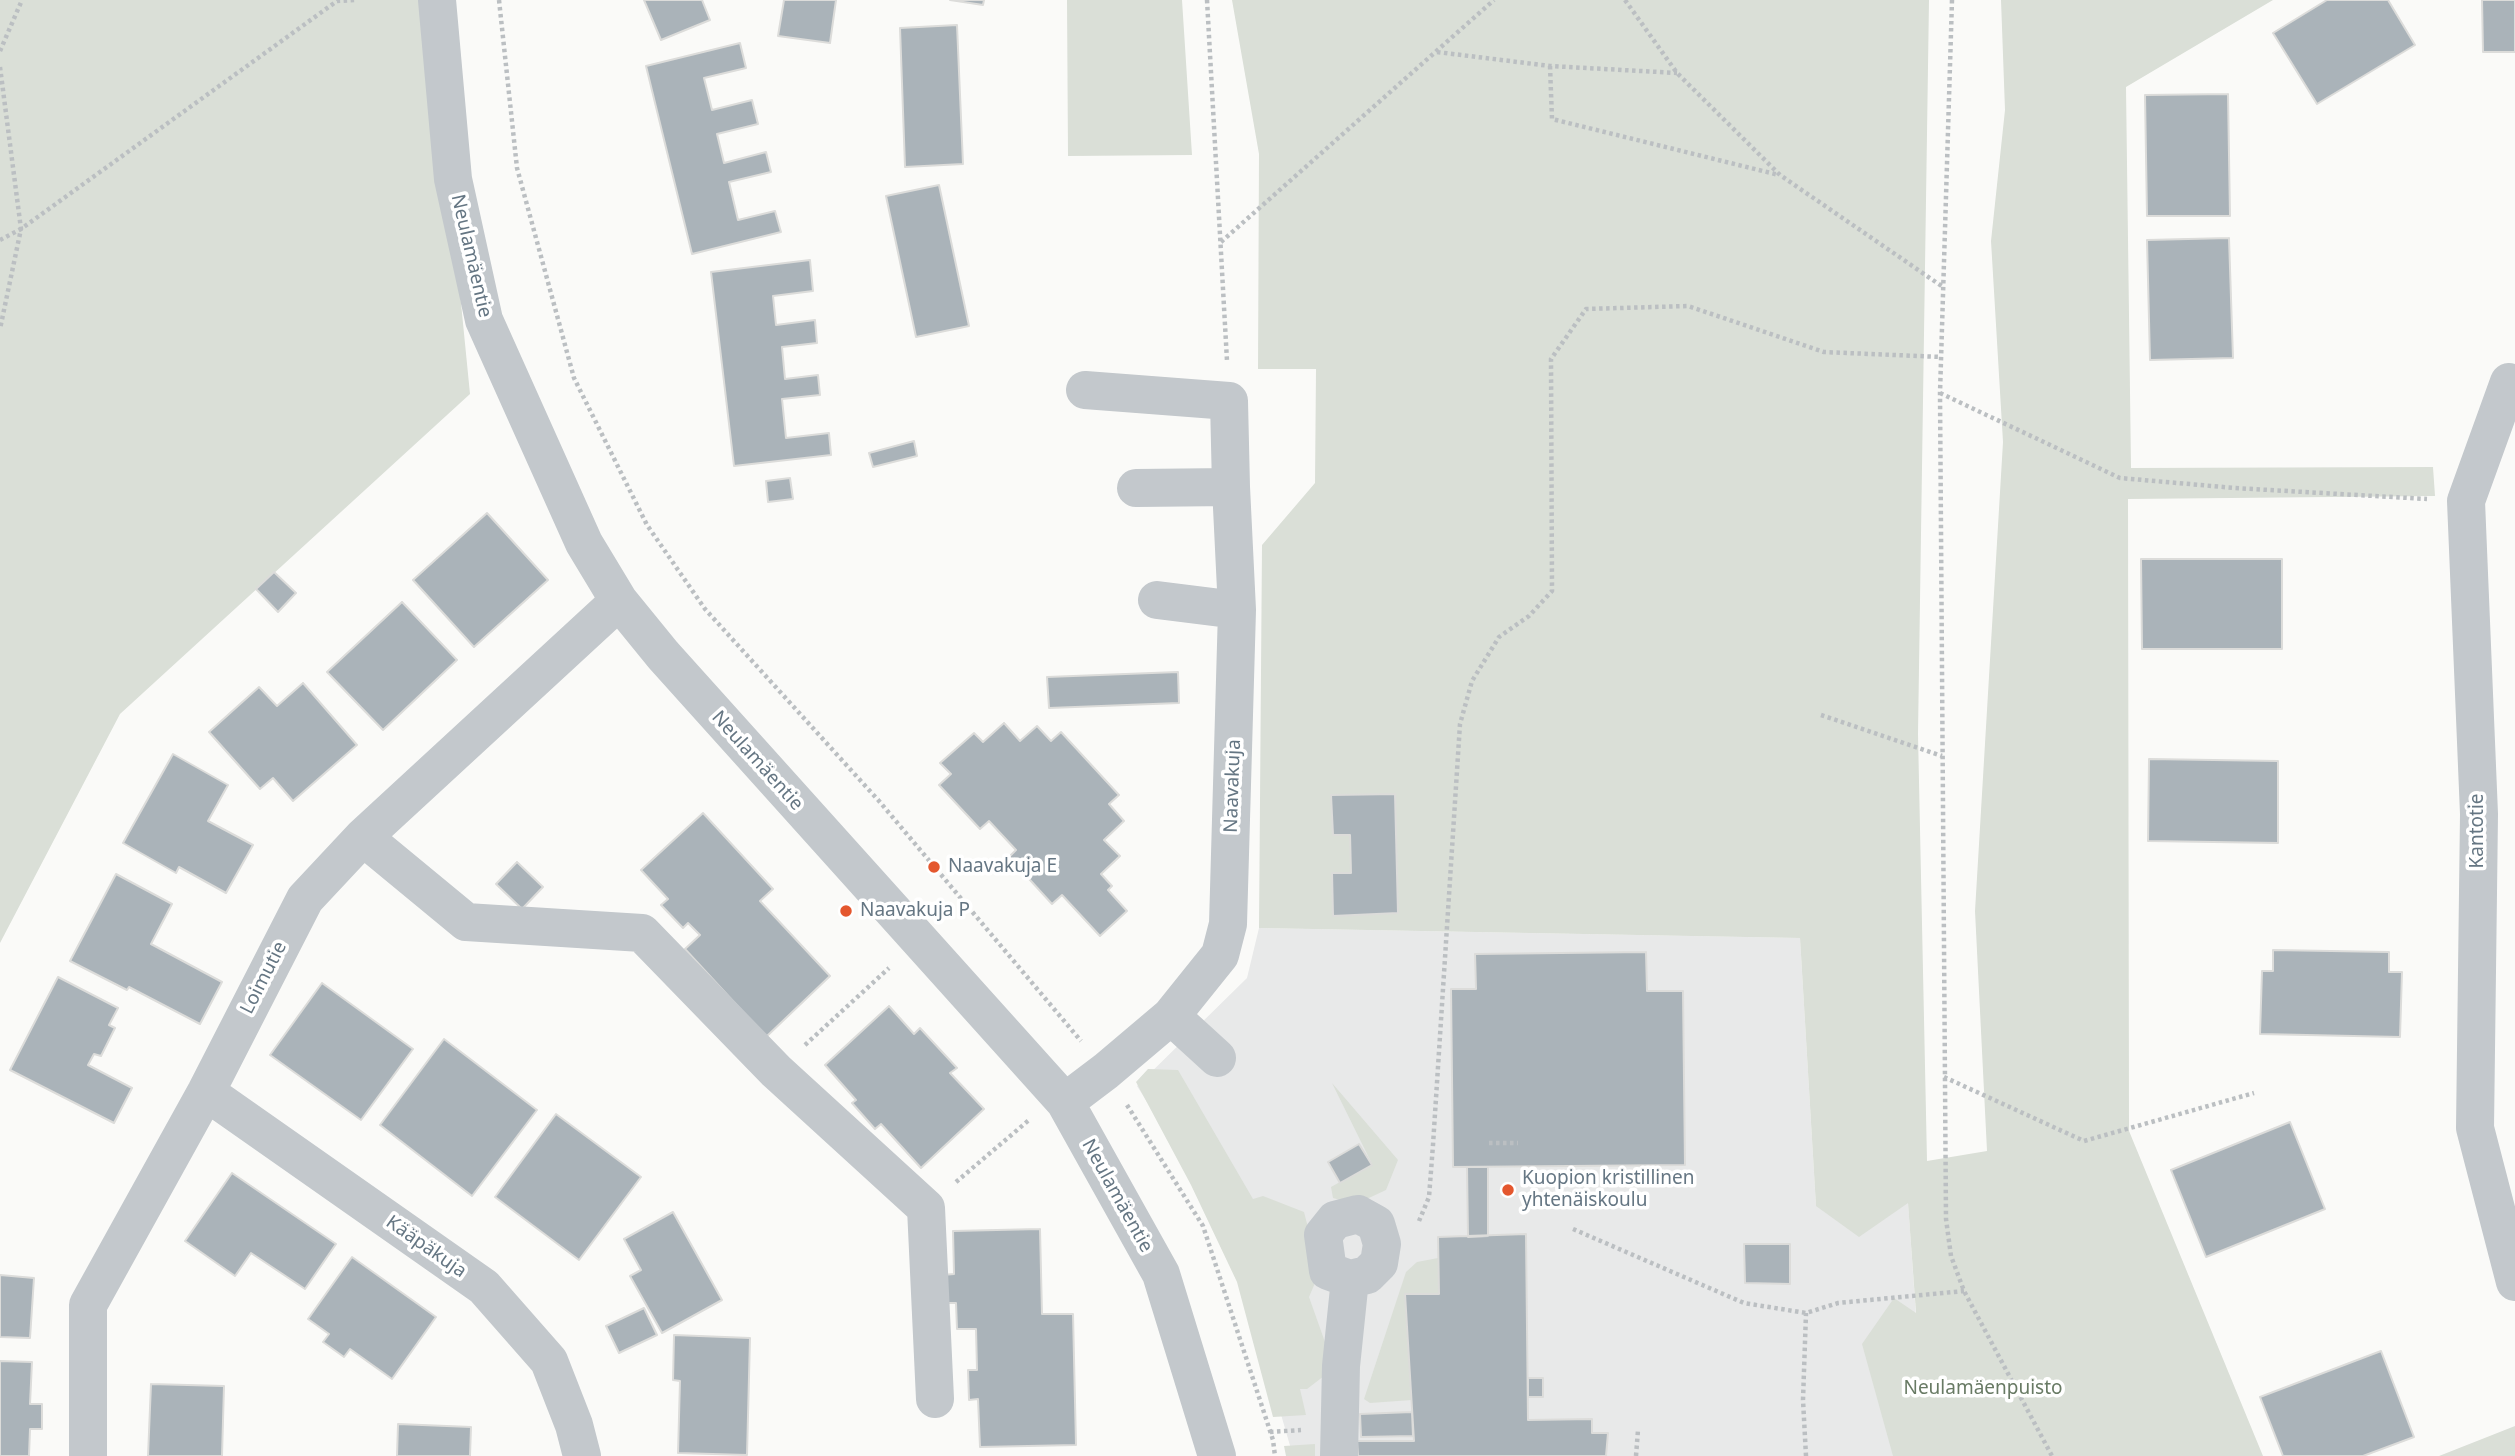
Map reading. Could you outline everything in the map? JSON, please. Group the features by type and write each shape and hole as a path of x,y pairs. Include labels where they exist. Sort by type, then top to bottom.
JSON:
{"street":[{"name":"Neulamäentie","path":"437,0 453,179 484,320 584,543 619,601 672,666 1049,1110 1161,1274 1217,1456"},
{"name":"Kantotie","path":"2509,382 2466,501 2479,814 2475,1128 2515,1282"},
{"path":"1085,390 1229,401"},
{"name":"Naavakuja","path":"1049,1110 1106,1071 1171,1016 1220,955 1228,924 1237,610 1229,401"},
{"path":"1136,488 1231,487"},
{"path":"1157,600 1237,610"},
{"name":"Loimutie","path":"88,1456 88,1305 206,1092 305,900 363,837 619,601"},
{"path":"363,837 466,922 642,933 776,1071 926,1208 935,1399"},
{"path":"1171,1016 1217,1058"},
{"name":"Kääpäkuja","path":"206,1092 484,1287 549,1361 574,1425 582,1456"},
{"path":"1339,1456 1341,1366 1350,1279"}],"path":[{"path":"0,51 22,0"},
{"path":"0,240 21,229 337,1 356,0"},
{"path":"499,0 517,168 574,378 647,525 705,609 879,801 1106,1071 1203,1226 1273,1440 1275,1456"},
{"path":"1207,0 1229,401"},
{"path":"1221,243 1494,0"},
{"path":"1625,0 1677,73 1780,176 1943,287"},
{"path":"1952,0 1940,393 1946,1219 1951,1256 1964,1291 2052,1456"},
{"path":"1436,52 1550,66 1677,73"},
{"path":"1550,66 1552,119 1780,176"},
{"path":"0,67 21,229 0,329"},
{"path":"1429,1198 1456,819 1460,724 1472,681 1499,637 1529,616 1552,591 1551,359 1586,309 1688,306 1824,352 1941,358"},
{"path":"1940,393 2120,478 2235,488 2466,501"},
{"path":"1821,715 1942,756"},
{"path":"776,1071 895,963"},
{"path":"1944,1077 2084,1141 2255,1093"},
{"path":"926,1208 1049,1110"},
{"path":"1489,1143 1518,1143"},
{"path":"1573,1229 1744,1303 1806,1313 1838,1303 1964,1291"},
{"path":"1806,1313 1803,1387 1806,1456"},
{"path":"1636,1456 1638,1430"}],"shaded area":[{"name":"Kuopion kristillinen yhtenäiskoulu","path":"1259,928 1800,938 1816,1206 1908,1202 1916,1316 1919,1456 1293,1456 1241,1276 1195,1178 1137,1086 1247,978"}],"green space":[{"path":"0,0 431,0 470,394 120,714 0,943"},
{"path":"1067,0 1182,0 1192,155 1068,156"},
{"name":"Neulamäenpuisto","path":"1232,0 1929,0 1918,734 1927,1161 1987,1151 1975,911 2003,442 1991,241 2005,110 2001,0 2273,0 2126,87 2131,468 2433,467 2435,496 2128,499 2129,1131 2263,1456 1893,1456 1862,1344 1894,1298 1916,1313 1908,1203 1859,1237 1816,1206 1800,938 1259,928 1262,545 1315,483 1316,369 1258,369 1259,154"},
{"path":"1148,1069 1178,1070 1253,1199 1263,1196 1304,1212 1318,1276 1309,1297 1331,1359 1324,1376 1307,1389 1300,1389 1306,1415 1273,1417 1237,1282 1191,1185 1136,1082"},
{"path":"1332,1083 1398,1160 1386,1190 1356,1204 1333,1198 1331,1187 1372,1164"},
{"path":"1438,1258 1439,1294 1405,1294 1412,1400 1370,1403 1364,1399 1406,1272 1417,1262"},
{"path":"2515,1426 2515,1456 2439,1456"},
{"path":"1315,1444 1315,1456 1286,1456 1284,1446"}],"building":[{"path":"644,0 702,0 710,20 661,40"},
{"path":"784,0 836,0 830,43 778,36"},
{"path":"950,0 984,0 983,5"},
{"path":"2327,0 2388,0 2415,45 2317,104 2273,33"},
{"path":"2482,0 2515,0 2515,52 2483,52"},
{"path":"957,25 963,164 905,167 900,28"},
{"path":"740,43 746,68 704,78 712,110 752,100 758,124 717,134 724,163 766,152 771,172 729,182 738,220 775,211 781,232 692,254 646,66"},
{"path":"2228,94 2230,216 2147,216 2145,95"},
{"path":"939,185 969,326 916,337 886,196"},
{"path":"2229,238 2233,358 2150,360 2147,240"},
{"path":"810,260 813,291 773,296 776,325 815,320 817,343 782,347 785,379 818,375 820,395 782,399 786,438 829,433 831,455 734,466 711,272"},
{"path":"914,441 917,456 873,467 869,453"},
{"path":"790,478 793,499 768,502 766,481"},
{"path":"487,513 548,580 474,647 413,580"},
{"path":"2141,559 2282,559 2282,649 2142,649"},
{"path":"274,572 296,593 278,612 256,589"},
{"path":"402,602 457,660 383,730 327,672"},
{"path":"1178,672 1179,703 1049,708 1047,677"},
{"path":"303,683 357,745 293,801 273,778 260,789 209,732 259,687 277,706"},
{"path":"1004,723 1020,741 1037,726 1051,741 1061,732 1119,795 1109,804 1124,821 1104,840 1120,856 1101,874 1112,886 1108,890 1127,911 1100,936 1062,895 1052,904 1009,857 1016,850 989,821 980,829 939,785 951,774 940,763 974,733 983,742"},
{"path":"173,754 228,785 208,821 253,845 226,893 179,867 176,873 123,843"},
{"path":"2149,759 2278,761 2278,843 2148,841"},
{"path":"1395,794 1398,913 1333,916 1332,873 1351,873 1350,835 1333,835 1331,795"},
{"path":"703,813 773,889 760,901 830,976 766,1037 685,949 700,935 688,923 683,928 661,905 668,899 641,870"},
{"path":"517,862 543,887 522,909 496,884"},
{"path":"116,874 172,904 151,944 222,982 200,1024 129,987 127,990 70,961"},
{"path":"2273,950 2389,952 2389,972 2402,972 2400,1037 2260,1034 2262,971 2273,971"},
{"path":"1646,952 1647,991 1683,991 1685,1165 1453,1167 1451,989 1476,989 1475,954"},
{"path":"58,977 118,1008 109,1025 115,1028 101,1056 94,1054 88,1065 132,1088 114,1123 10,1070"},
{"path":"322,983 413,1049 361,1120 270,1055"},
{"path":"889,1006 914,1034 920,1028 957,1068 950,1073 984,1109 921,1168 881,1124 875,1129 852,1103 856,1100 825,1065"},
{"path":"444,1039 537,1110 472,1196 380,1125"},
{"path":"556,1114 641,1177 579,1260 495,1197"},
{"path":"2290,1122 2325,1209 2206,1257 2171,1170"},
{"path":"1359,1144 1372,1165 1340,1183 1328,1162"},
{"path":"1467,1167 1488,1167 1488,1236 1468,1237"},
{"path":"232,1173 336,1244 305,1289 251,1253 235,1276 185,1241"},
{"path":"673,1212 722,1300 662,1333 630,1276 641,1270 624,1239"},
{"path":"1040,1229 1042,1314 1073,1314 1076,1445 980,1447 978,1399 969,1400 968,1370 977,1370 976,1329 957,1329 956,1303 943,1303 942,1275 954,1274 953,1231"},
{"path":"1526,1234 1528,1420 1592,1419 1592,1433 1608,1433 1606,1456 1358,1456 1357,1441 1414,1441 1405,1294 1439,1294 1438,1237"},
{"path":"1744,1244 1790,1244 1790,1284 1745,1283"},
{"path":"352,1257 436,1317 392,1379 350,1349 344,1357 323,1342 329,1334 308,1319"},
{"path":"0,1275 34,1278 30,1338 0,1337"},
{"path":"644,1308 657,1335 619,1353 606,1326"},
{"path":"674,1335 750,1338 747,1455 678,1453 680,1381 673,1380"},
{"path":"2381,1351 2414,1437 2363,1456 2283,1456 2260,1397"},
{"path":"0,1361 32,1362 30,1404 42,1404 42,1429 30,1429 29,1456 0,1456"},
{"path":"1528,1378 1543,1378 1543,1397 1528,1397"},
{"path":"151,1384 224,1386 222,1456 148,1456"},
{"path":"1412,1412 1413,1436 1361,1437 1360,1414"},
{"path":"398,1424 471,1427 470,1456 397,1456"}],"place":[{"name":"Naavakuja E","path":"934,867"},
{"name":"Naavakuja P","path":"846,911"},
{"name":"Kuopion kristillinen yhtenäiskoulu","path":"1508,1190"}]}
